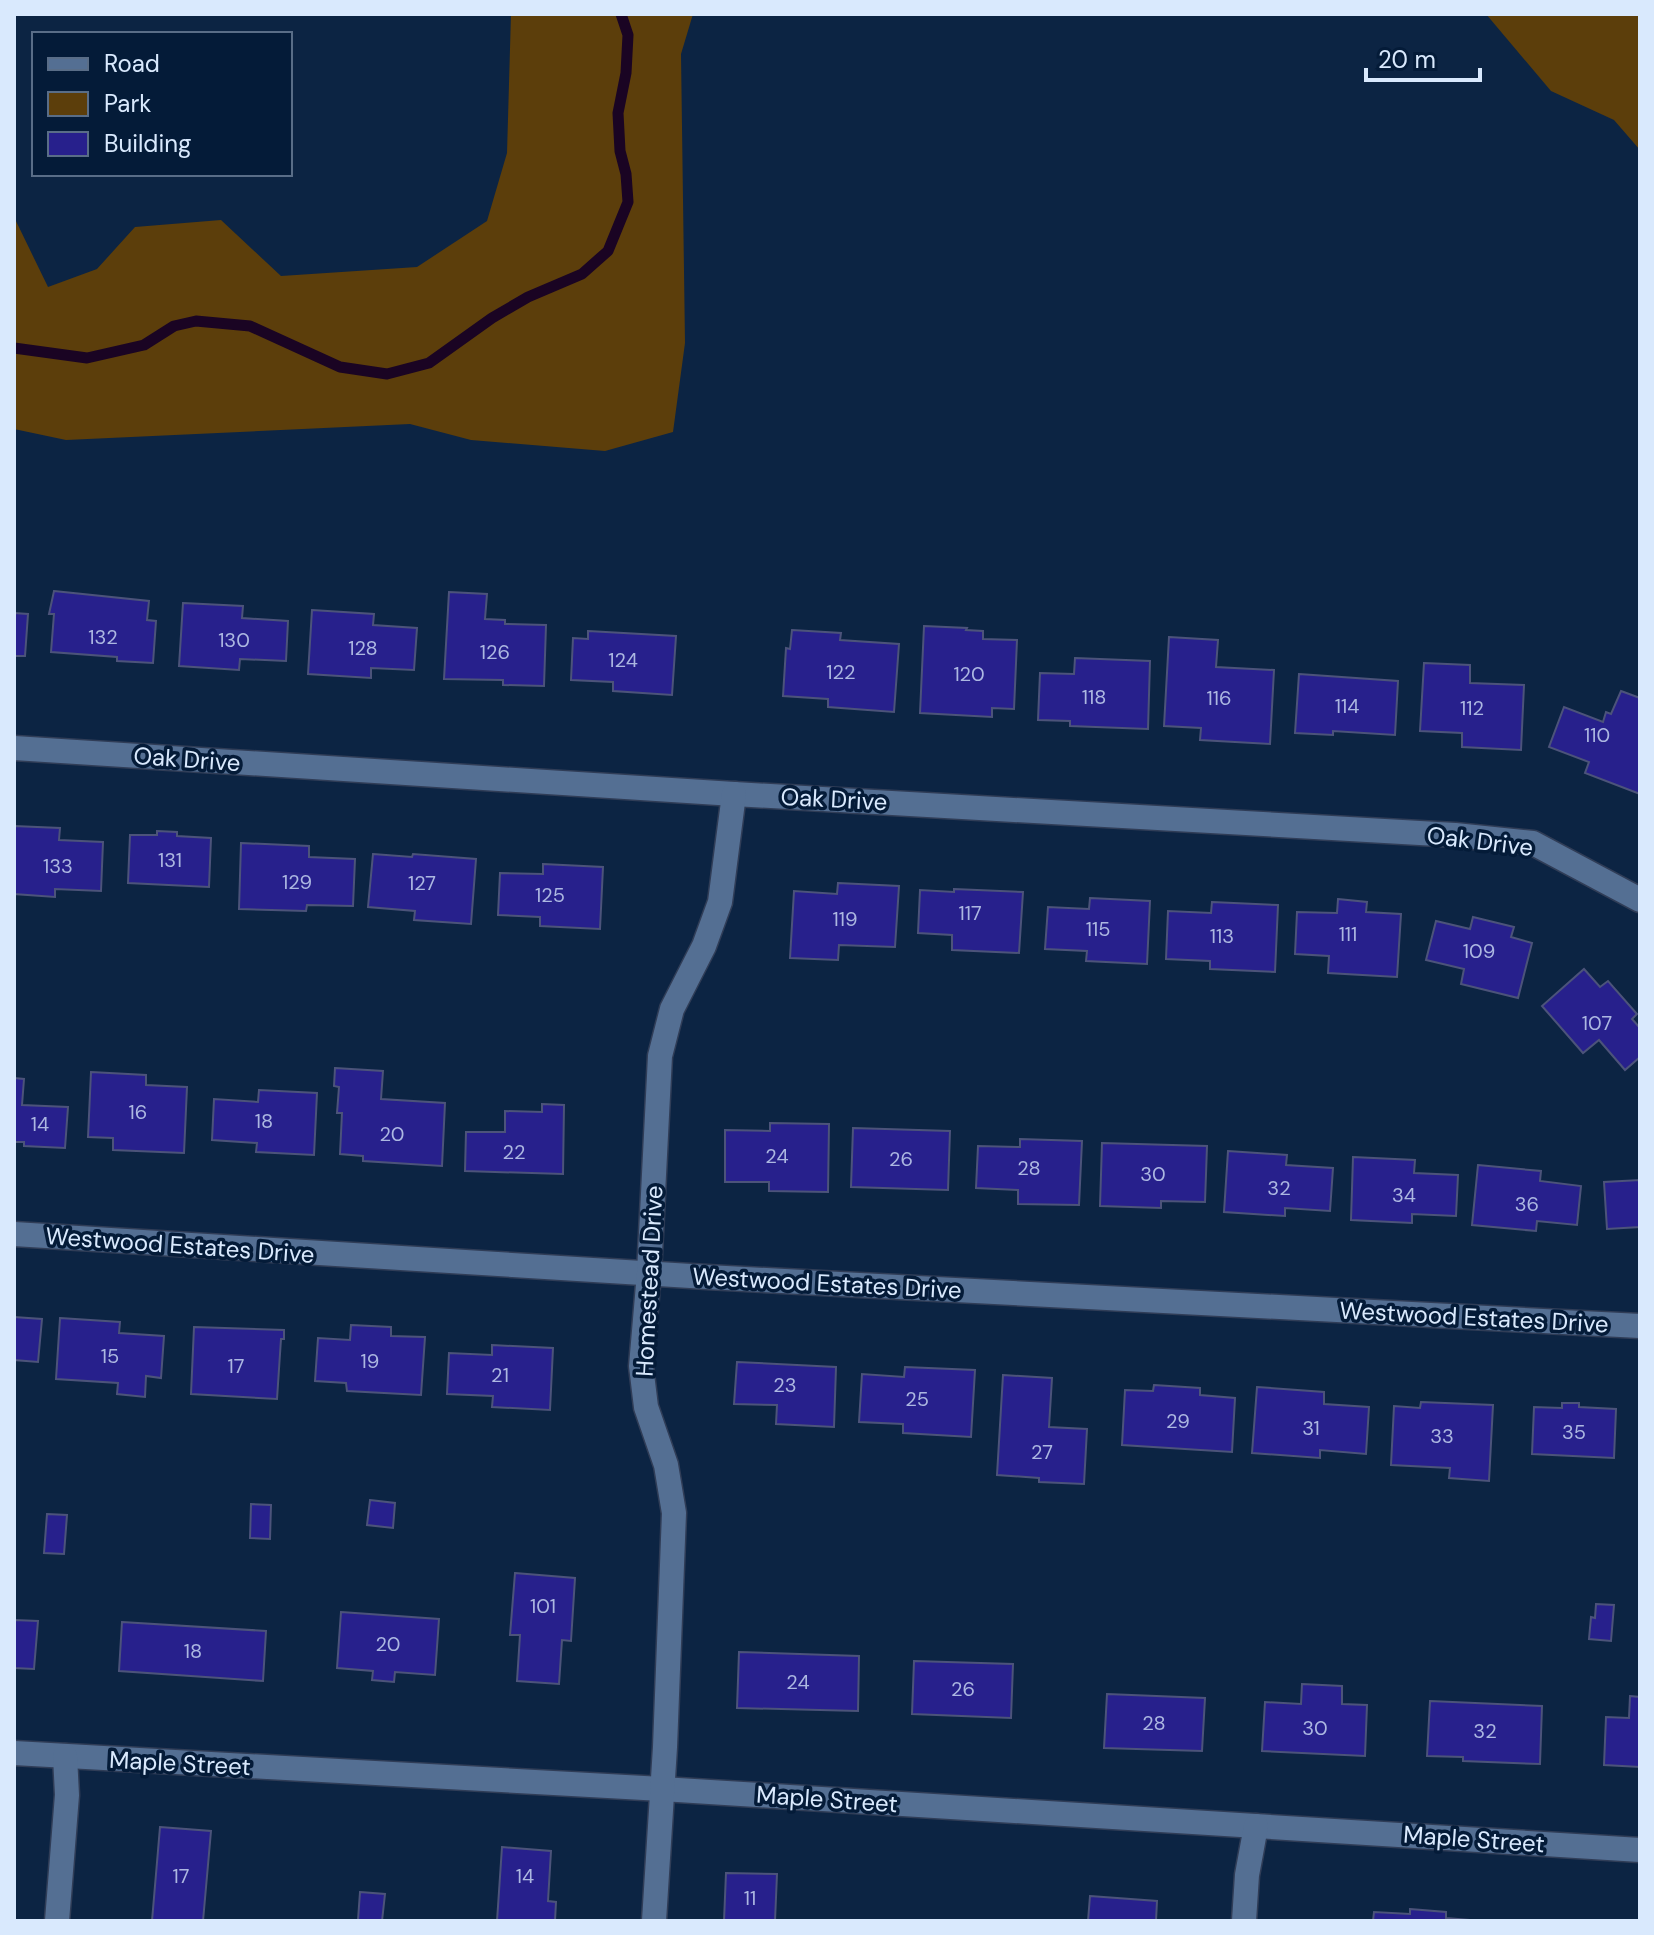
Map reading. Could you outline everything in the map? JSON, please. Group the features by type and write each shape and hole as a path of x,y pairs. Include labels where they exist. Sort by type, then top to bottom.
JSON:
{"street":[{"name":"Oak Drive","path":"14,748 734,794 1439,834 1533,843 1640,900"},
{"name":"Homestead Drive","path":"654,1921 674,1513 666,1465 646,1407 641,1366 660,1056 672,1009 704,946 720,902 734,794"},
{"name":"Westwood Estates Drive","path":"14,1234 649,1273 1640,1326"},
{"name":"Maple Street","path":"14,1753 662,1789 1640,1850"},
{"path":"57,1921 67,1795 65,1756"},
{"path":"1244,1921 1247,1875 1256,1826"}],"green space":[{"path":"511,14 693,14 681,54 685,343 673,432 605,451 471,440 410,424 66,440 14,429 14,217 48,287 97,269 135,227 221,220 281,276 417,267 487,221 507,153"},
{"path":"1486,14 1640,14 1640,150 1614,120 1551,91"}],"building":[{"path":"54,591 149,601 147,620 156,621 153,663 51,652 54,614 49,614"},
{"path":"449,592 487,594 485,619 505,620 505,624 546,625 544,686 503,685 503,680 444,679"},
{"path":"183,603 243,606 242,618 288,621 286,661 240,659 239,670 179,666"},
{"path":"312,610 374,614 373,625 417,628 414,670 371,668 371,678 308,674"},
{"path":"14,613 28,614 25,656 14,656"},
{"path":"924,626 967,628 983,631 983,639 1017,640 1014,709 992,708 992,717 920,713"},
{"path":"792,630 841,633 840,640 899,644 894,712 828,707 828,699 783,696 786,648 790,649"},
{"path":"588,631 676,636 672,695 613,691 613,682 571,680 573,638 588,639"},
{"path":"1169,637 1218,640 1216,667 1274,670 1270,744 1200,740 1201,728 1164,726"},
{"path":"1075,658 1150,661 1148,729 1070,726 1070,721 1038,720 1040,673 1074,674"},
{"path":"1424,663 1470,665 1470,683 1524,685 1521,750 1462,747 1462,733 1420,731"},
{"path":"1299,674 1398,681 1395,735 1333,731 1333,735 1295,733"},
{"path":"1621,691 1640,698 1640,794 1585,773 1589,762 1549,747 1564,707 1603,722 1606,712 1611,714"},
{"path":"14,826 60,828 59,840 103,842 101,891 55,889 55,897 14,894"},
{"path":"157,831 211,838 209,887 128,883 130,835 157,835"},
{"path":"241,843 309,846 309,857 355,859 353,906 307,905 306,911 239,909"},
{"path":"373,854 476,859 471,924 414,920 415,911 368,907"},
{"path":"543,864 603,867 600,929 540,926 540,917 498,915 500,873 543,874"},
{"path":"838,883 899,886 895,947 839,945 838,960 790,958 794,891 837,894"},
{"path":"954,889 1023,892 1019,953 952,950 952,935 918,933 920,890 954,892"},
{"path":"1090,898 1150,901 1147,964 1086,961 1087,951 1045,949 1048,907 1089,909"},
{"path":"1338,899 1367,902 1366,912 1401,914 1397,977 1328,973 1329,956 1295,954 1297,912 1337,913"},
{"path":"1212,902 1278,905 1275,972 1210,969 1210,961 1166,959 1168,911 1211,913"},
{"path":"1473,917 1514,927 1511,937 1532,943 1518,998 1461,984 1464,969 1426,960 1436,921 1470,929"},
{"path":"1584,969 1600,987 1608,981 1637,1014 1632,1019 1640,1028 1640,1057 1625,1070 1599,1040 1583,1053 1542,1006"},
{"path":"335,1068 383,1071 381,1099 445,1103 442,1166 363,1161 363,1156 340,1154 342,1113 337,1113 339,1087 334,1086"},
{"path":"91,1072 146,1075 146,1085 187,1087 184,1153 113,1150 113,1138 88,1137"},
{"path":"14,1078 24,1079 22,1105 68,1107 65,1148 24,1146 24,1142 14,1142"},
{"path":"259,1090 317,1093 314,1155 256,1152 257,1143 212,1140 214,1099 258,1102"},
{"path":"542,1104 564,1105 563,1174 465,1171 466,1132 505,1132 505,1111 542,1112"},
{"path":"770,1123 829,1124 828,1192 769,1191 769,1182 725,1182 725,1130 770,1131"},
{"path":"853,1128 950,1131 948,1190 851,1187"},
{"path":"1020,1139 1082,1141 1079,1205 1018,1204 1018,1190 976,1188 978,1146 1020,1147"},
{"path":"1102,1143 1207,1146 1205,1202 1161,1201 1161,1208 1100,1206"},
{"path":"1228,1151 1287,1155 1286,1165 1333,1168 1330,1211 1285,1208 1285,1216 1224,1212"},
{"path":"1353,1157 1415,1160 1414,1173 1458,1175 1456,1216 1412,1214 1412,1223 1351,1220"},
{"path":"1478,1165 1541,1171 1540,1181 1581,1186 1577,1225 1537,1221 1536,1231 1472,1225"},
{"path":"1640,1180 1640,1227 1607,1229 1604,1182"},
{"path":"14,1317 42,1319 38,1362 14,1360"},
{"path":"60,1318 120,1322 119,1333 164,1336 161,1378 146,1376 145,1397 117,1394 118,1383 56,1379"},
{"path":"351,1325 391,1327 391,1336 425,1337 421,1395 347,1391 346,1383 315,1381 318,1338 350,1340"},
{"path":"194,1327 284,1330 277,1399 191,1394"},
{"path":"492,1345 553,1348 550,1410 492,1407 493,1396 447,1394 449,1353 492,1355"},
{"path":"737,1362 836,1367 834,1427 776,1424 777,1405 734,1404"},
{"path":"905,1367 975,1370 971,1437 903,1433 903,1424 859,1422 862,1374 904,1377"},
{"path":"1003,1375 1052,1378 1049,1427 1087,1429 1084,1484 1039,1482 1039,1478 997,1475"},
{"path":"1154,1385 1200,1388 1200,1395 1235,1398 1232,1452 1122,1445 1125,1390 1153,1391"},
{"path":"1257,1387 1324,1392 1324,1404 1369,1407 1366,1454 1320,1450 1320,1458 1252,1453"},
{"path":"1421,1402 1493,1405 1489,1481 1449,1478 1450,1468 1391,1465 1394,1406 1420,1408"},
{"path":"1562,1403 1616,1409 1614,1458 1532,1454 1534,1407 1562,1408"},
{"path":"370,1500 395,1503 393,1528 367,1525"},
{"path":"251,1504 271,1505 270,1539 250,1538"},
{"path":"47,1514 67,1515 64,1554 44,1553"},
{"path":"515,1573 575,1578 571,1641 562,1640 559,1684 517,1681 520,1635 510,1635"},
{"path":"1596,1604 1614,1605 1611,1641 1589,1639"},
{"path":"341,1612 439,1619 435,1675 395,1672 394,1682 372,1680 373,1671 337,1668"},
{"path":"14,1620 38,1621 34,1669 14,1668"},
{"path":"122,1622 266,1631 263,1681 119,1671"},
{"path":"739,1652 859,1656 858,1711 737,1708"},
{"path":"914,1661 1013,1664 1011,1718 912,1714"},
{"path":"1302,1684 1342,1686 1342,1704 1367,1705 1365,1756 1262,1751 1265,1702 1301,1704"},
{"path":"1107,1694 1205,1698 1202,1751 1104,1748"},
{"path":"1630,1696 1640,1697 1640,1767 1604,1765 1606,1717 1629,1718"},
{"path":"1430,1701 1542,1706 1540,1764 1463,1761 1463,1757 1427,1756"},
{"path":"160,1827 211,1831 203,1921 152,1921"},
{"path":"502,1847 551,1851 548,1901 556,1902 555,1921 497,1921"},
{"path":"726,1873 777,1874 775,1921 724,1921"},
{"path":"360,1892 385,1894 382,1921 358,1920"},
{"path":"1090,1896 1157,1901 1156,1921 1088,1921"},
{"path":"1410,1909 1446,1912 1446,1918 1482,1921 1373,1921 1374,1912 1410,1914"}],"waterway":[{"path":"14,348 87,358 144,345 174,326 196,321 250,326 340,367 387,374 429,363 492,318 528,297 582,274 608,251 628,202 618,113 626,73 628,35 621,14"}]}
